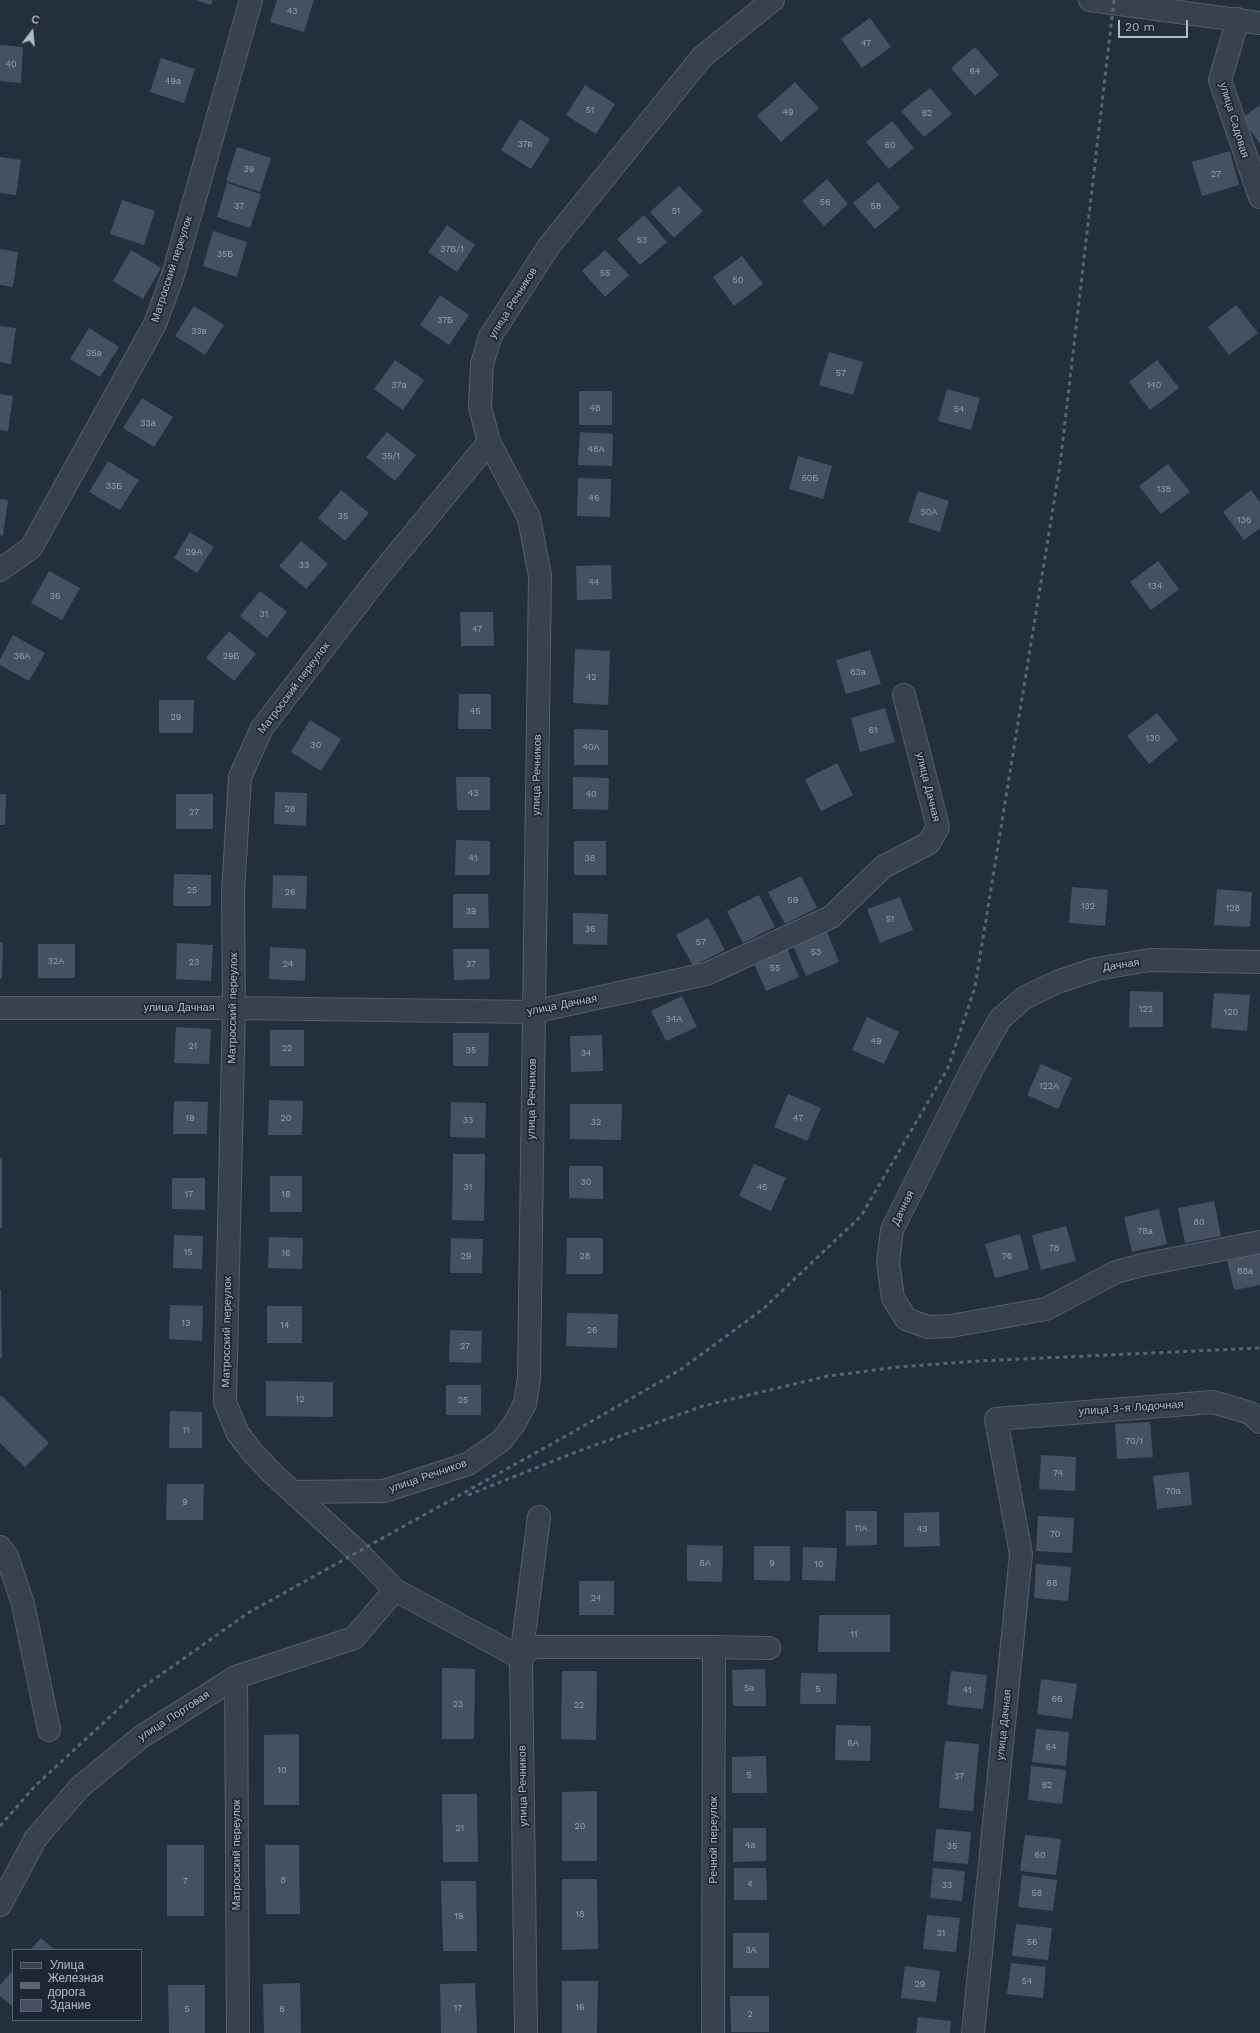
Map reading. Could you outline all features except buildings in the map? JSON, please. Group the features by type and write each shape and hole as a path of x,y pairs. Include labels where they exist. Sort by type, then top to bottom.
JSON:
{"street":[{"name":"Матросский переулок","path":"0,570 31,548 155,324 173,275 251,0"},
{"name":"улица Речников","path":"293,1492 384,1491 468,1464 501,1441 514,1424 525,1404 529,1378 540,576 529,518 489,442 480,407 482,364 490,337 549,246 702,57 773,0"},
{"path":"1090,0 1260,23"},
{"name":"улица Садовая","path":"1238,19 1220,80 1260,197"},
{"name":"Матросский переулок","path":"395,1590 358,1552 272,1474 236,1432 225,1402 234,1008 233,892 240,777 262,728 380,575 489,442"},
{"name":"улица Дачная","path":"0,1008 234,1008 533,1012 706,974 831,917 884,867 929,843 938,827 904,695"},
{"name":"Дачная","path":"1260,962 1150,960 1096,969 1057,982 1024,998 1000,1019 973,1067 892,1230 888,1262 892,1298 906,1319 928,1327 951,1326 1046,1309 1116,1272 1142,1265 1260,1242"},
{"name":"улица 3-я Лодочная","path":"996,1419 1213,1402 1250,1413 1260,1422"},
{"name":"улица Дачная","path":"973,2033 1021,1554 996,1419"},
{"name":"улица Речников","path":"526,2033 521,1658 539,1517"},
{"path":"0,1547 7,1556 23,1604 48,1730"},
{"path":"395,1590 521,1658 527,1650 535,1647 769,1648"},
{"name":"улица Портовая","path":"0,1905 36,1838 80,1787 141,1737 236,1677 354,1638 395,1590"},
{"name":"Речной переулок","path":"713,2033 714,1647"},
{"name":"Матросский переулок","path":"236,1677 238,2033"}],"railway":[{"path":"0,1826 35,1786 139,1690 248,1613 573,1432 680,1370 763,1309 861,1216 948,1068 975,987 1060,465 1114,0"},
{"path":"468,1495 576,1452 703,1406 828,1376 898,1367 978,1361 1260,1348"}]}
